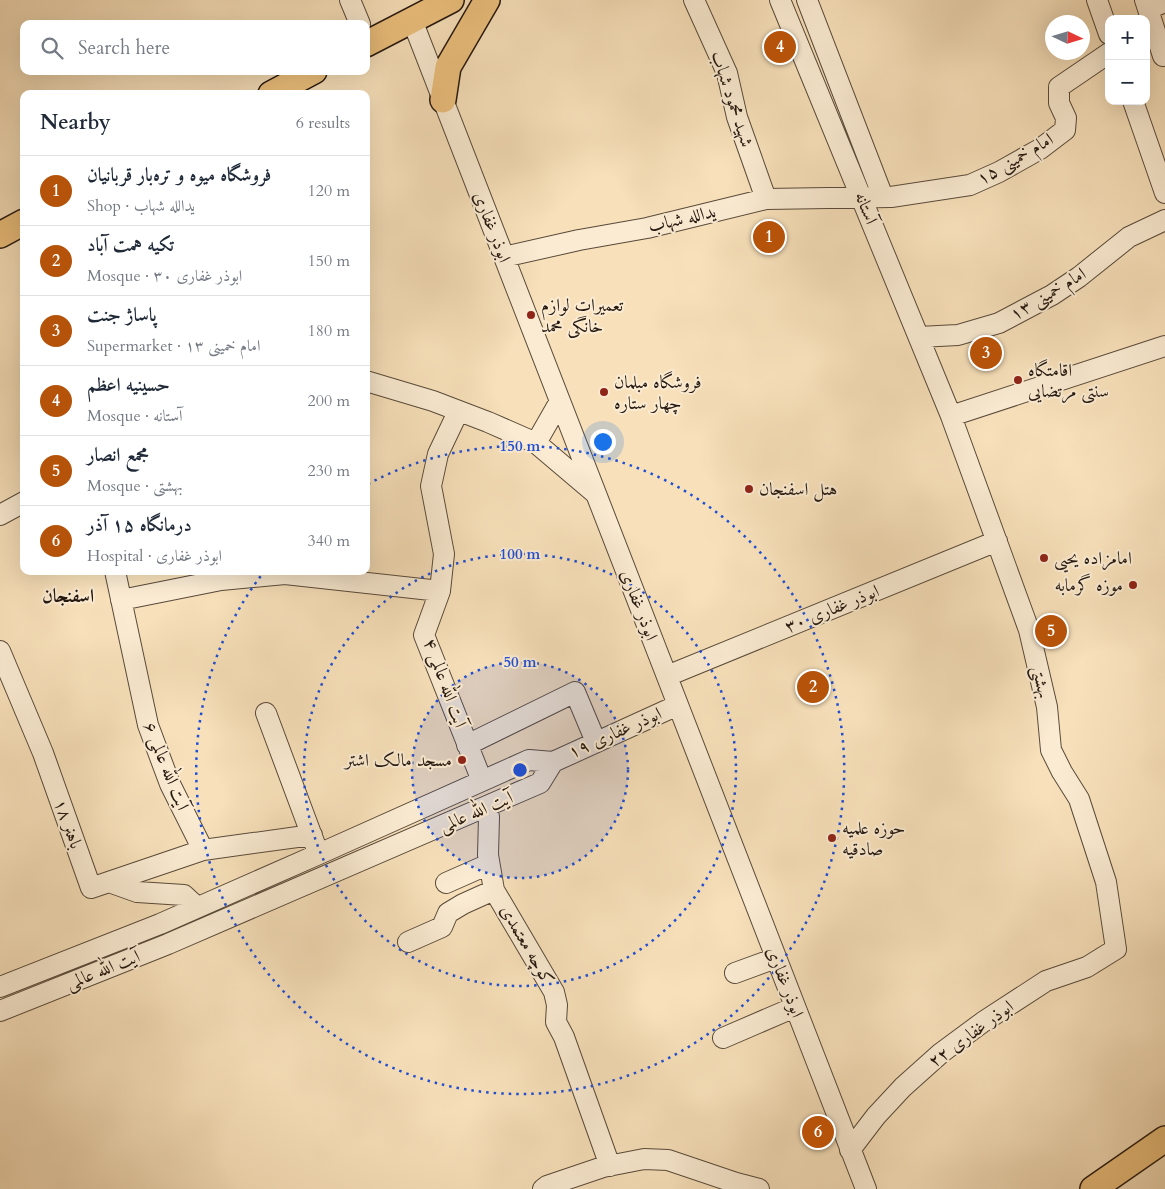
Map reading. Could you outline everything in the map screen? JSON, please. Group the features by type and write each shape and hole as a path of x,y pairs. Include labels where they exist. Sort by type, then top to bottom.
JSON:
{"main road":[{"path":"370,36 412,20 452,0"},
{"path":"443,100 448,67 487,0"},
{"path":"278,90 307,75"},
{"path":"0,235 20,224"},
{"path":"1094,1189 1165,1139"}],"street":[{"path":"350,0 359,20"},
{"name":"شهید محمود شهاب","path":"694,0 727,73 737,117 766,199"},
{"name":"آستانه","path":"780,0 952,416"},
{"name":"آستانه","path":"807,0 883,197"},
{"path":"1097,0 1105,23"},
{"path":"1153,4 1163,56"},
{"name":"ابوذر غفاری","path":"412,20 866,1189"},
{"name":"امام خمینی ۱۵","path":"861,197 883,197 970,185 999,172 1040,149 1065,130 1066,118 1059,103 1059,87 1105,56"},
{"path":"1134,105 1165,193"},
{"name":"یدالله شهاب","path":"504,257 579,240 646,228 766,199 861,197"},
{"name":"امام خمینی ۱۳","path":"919,337 958,335 999,323 1052,295 1079,277 1129,237 1165,220"},
{"path":"952,416 1165,346"},
{"path":"370,382 408,393 496,425 536,443 596,494"},
{"path":"536,443 560,401"},
{"name":"آیت الله عالمی ۴","path":"458,412 438,454 431,486 444,554 440,591 424,635 482,781"},
{"name":"بهشتی","path":"952,416 1029,630 1047,707 1051,750 1062,772 1080,799 1106,882 1116,949"},
{"path":"0,515 20,504"},
{"name":"ابوذر غفاری ۳۰","path":"667,676 997,541"},
{"name":"آیت الله عالمی ۶","path":"116,575 148,725 170,784 203,850"},
{"path":"120,600 221,580 275,575"},
{"path":"295,575 440,591"},
{"name":"باهنر ۱۸","path":"0,651 43,753 91,888 203,850"},
{"path":"467,745 575,692 596,742"},
{"name":"ابوذر غفاری ۱۹","path":"553,762 678,705"},
{"path":"266,713 319,854"},
{"name":"آیت الله عالمی","path":"0,987 160,924 529,760 553,762 540,784 168,944 0,1011"},
{"name":"کوچه معتمدی","path":"487,807 489,817 489,864 494,890 554,992 557,1005 556,1022 564,1037 610,1166"},
{"path":"203,850 312,835"},
{"path":"446,883 489,864"},
{"path":"109,882 137,892 184,895 197,907"},
{"path":"408,942 442,927 448,913 494,890"},
{"path":"160,924 168,944"},
{"name":"ابوذر غفاری ۲۲","path":"850,1150 876,1116 903,1087 941,1053 983,1022 1046,981 1087,967 1116,949"},
{"path":"736,973 776,958"},
{"path":"723,1038 795,1007"},
{"path":"543,1189 547,1186 610,1166 644,1159 668,1160 759,1189"}],"place":[{"name":"حسینیه اعظم","path":"780,47"},
{"name":"فروشگاه میوه و تره‌بار قربانیان","path":"769,237"},
{"name":"تعمیرات لوازم خانگی محمد","path":"531,315"},
{"name":"پاساژ جنت","path":"986,353"},
{"name":"اقامتگاه سنتی مرتضایی","path":"1018,380"},
{"name":"فروشگاه مبلمان چهار ستاره","path":"604,392"},
{"name":"هتل اسفنجان","path":"749,489"},
{"name":"امامزاده یحیی","path":"1044,558"},
{"name":"موزه گرمابه","path":"1133,585"},
{"name":"مجمع انصار","path":"1051,631"},
{"name":"تکیه همت آباد","path":"813,687"},
{"name":"مسجد مالک اشتر","path":"462,760"},
{"name":"حوزه علمیه صادقیه","path":"832,838"},
{"name":"درمانگاه ۱۵ آذر","path":"818,1132"}],"district":[{"name":"اسفنجان","path":"68,596"}]}
